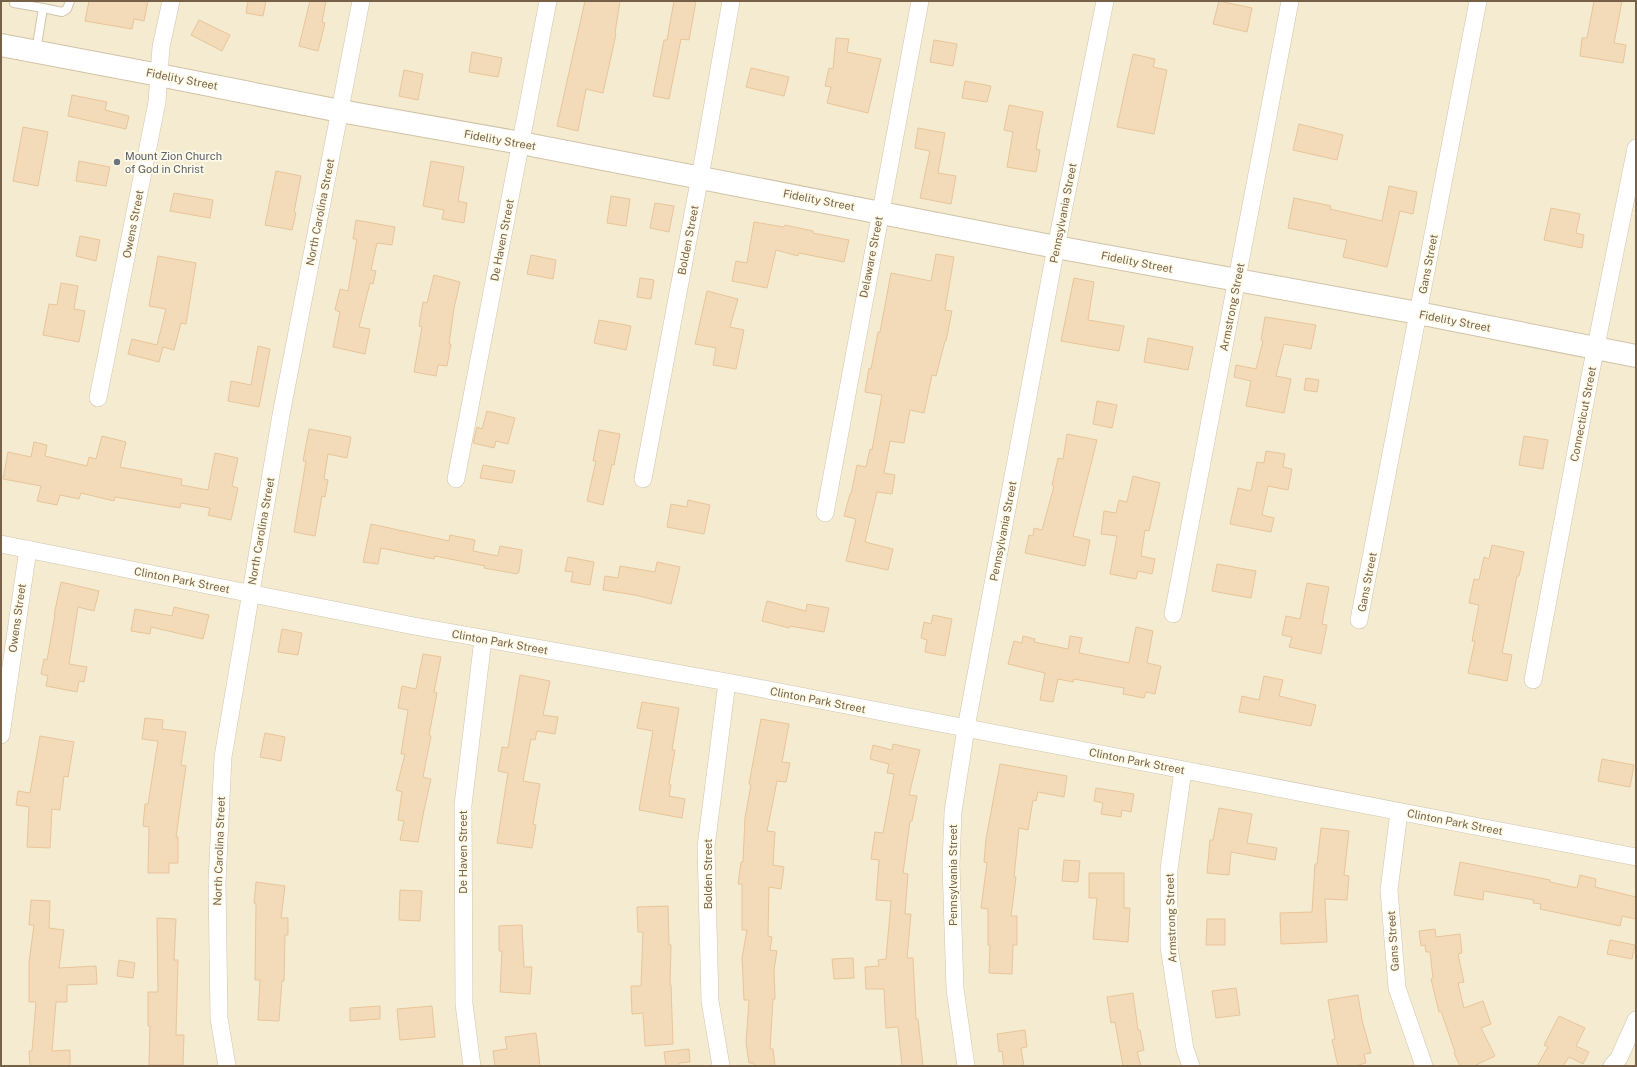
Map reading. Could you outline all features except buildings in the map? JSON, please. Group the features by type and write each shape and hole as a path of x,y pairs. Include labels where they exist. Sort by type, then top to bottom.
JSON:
{"main road":[{"name":"Fidelity Street","path":"1,45 340,111 700,177 1056,247 1418,313 1636,356"}],"street":[{"name":"Owens Street","path":"98,398 157,102 161,47 170,1"},
{"name":"North Carolina Street","path":"227,1066 220,1018 217,890 222,764 250,593 283,407 361,1"},
{"name":"De Haven Street","path":"456,479 548,1"},
{"name":"Bolden Street","path":"643,479 700,177 731,1"},
{"name":"Delaware Street","path":"825,513 920,1"},
{"name":"Pennsylvania Street","path":"966,1066 954,989 951,865 954,812 966,728 1056,247 1105,1"},
{"name":"Armstrong Street","path":"1173,614 1290,1"},
{"name":"Gans Street","path":"1359,620 1478,1"},
{"name":"Connecticut Street","path":"1534,680 1596,348 1636,148"},
{"name":"Clinton Park Street","path":"1,544 484,639 727,682 1399,812 1636,856"},
{"name":"Owens Street","path":"1,735 28,549"},
{"name":"De Haven Street","path":"472,1066 464,1004 463,805 484,639"},
{"name":"Bolden Street","path":"721,1066 710,1001 706,847 727,682"},
{"name":"Armstrong Street","path":"1183,770 1169,869 1169,947 1185,1049 1190,1066"},
{"name":"Gans Street","path":"1399,812 1389,890 1397,988 1424,1066"},
{"path":"1612,1066 1619,1058 1636,1020"}],"lane":[{"path":"14,3 62,12 67,9 70,1"},
{"path":"36,52 43,8"}],"shaded area":[{"path":"1,1 1636,1 1636,1066 1,1066"}],"place":[{"name":"Mount Zion Church of God in Christ","path":"117,162"}]}
